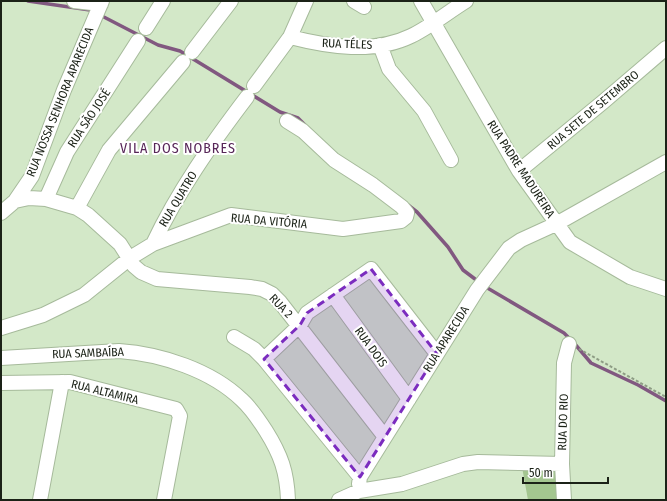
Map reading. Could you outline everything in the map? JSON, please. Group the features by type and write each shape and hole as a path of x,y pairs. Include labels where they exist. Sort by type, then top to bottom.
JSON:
{"street":[{"path":"74,1 102,3"},
{"path":"146,28 163,1"},
{"path":"15,200 29,198 46,199 77,208 109,150 188,57 231,1"},
{"name":"RUA QUATRO","path":"153,244 164,220 214,140 290,37 306,1"},
{"name":"RUA PADRE MADUREIRA","path":"421,1 432,23 519,171 570,242 600,261 630,277 666,289"},
{"name":"RUA TÉLES","path":"290,37 332,45 372,47 411,36 466,1"},
{"name":"RUA NOSSA SENHORA APARECIDA","path":"1,214 15,200 32,176 64,90 94,18 102,3"},
{"name":"RUA SÃO JOSÉ","path":"46,199 67,152 138,41"},
{"path":"380,45 389,69 424,111 451,160"},
{"name":"RUA SETE DE SETEMBRO","path":"519,171 604,102 666,48"},
{"name":"RUA DA VITÓRIA","path":"1,328 43,314 84,295 130,258 153,244 231,215 343,229 401,221 406,218 407,213 402,207 373,185 334,160 311,137 287,121"},
{"name":"RUA APARECIDA","path":"360,484 408,398 477,290 510,248 521,240 556,224 666,162"},
{"name":"RUA 2","path":"77,208 104,228 130,258 134,266 141,272 157,279 262,289 272,294 300,325 385,437"},
{"path":"264,359 300,325 307,313 368,269 372,270 436,354"},
{"name":"RUA DOIS","path":"333,295 408,398"},
{"path":"234,337 254,349 264,359 360,484"},
{"name":"RUA DO RIO","path":"564,500 562,464 564,363 569,344"},
{"name":"RUA SAMBAÍBA","path":"1,358 111,351 137,352 176,363 211,377 225,385 243,401 269,437 283,462 288,500"},
{"path":"40,500 62,382"},
{"name":"RUA ALTAMIRA","path":"1,383 62,382 176,409 180,416 166,500"},
{"path":"340,500 360,484 402,484 462,464 478,462 562,464"}],"path":[{"path":"569,344 666,397"}],"highlighted area":[{"path":"371,269 437,354 360,477 264,359 300,325 307,313"}],"green space":[{"path":"522,467 558,467 560,500 528,500"}],"waterway":[{"path":"28,1 90,10 94,13"},
{"path":"100,15 158,45 180,51 280,112 298,118 305,125"},
{"path":"408,205 417,212 448,247 463,270 479,282"},
{"path":"484,286 564,333 591,363 638,385 666,401"}],"district":[{"name":"VILA DOS NOBRES","path":"178,148"}]}
